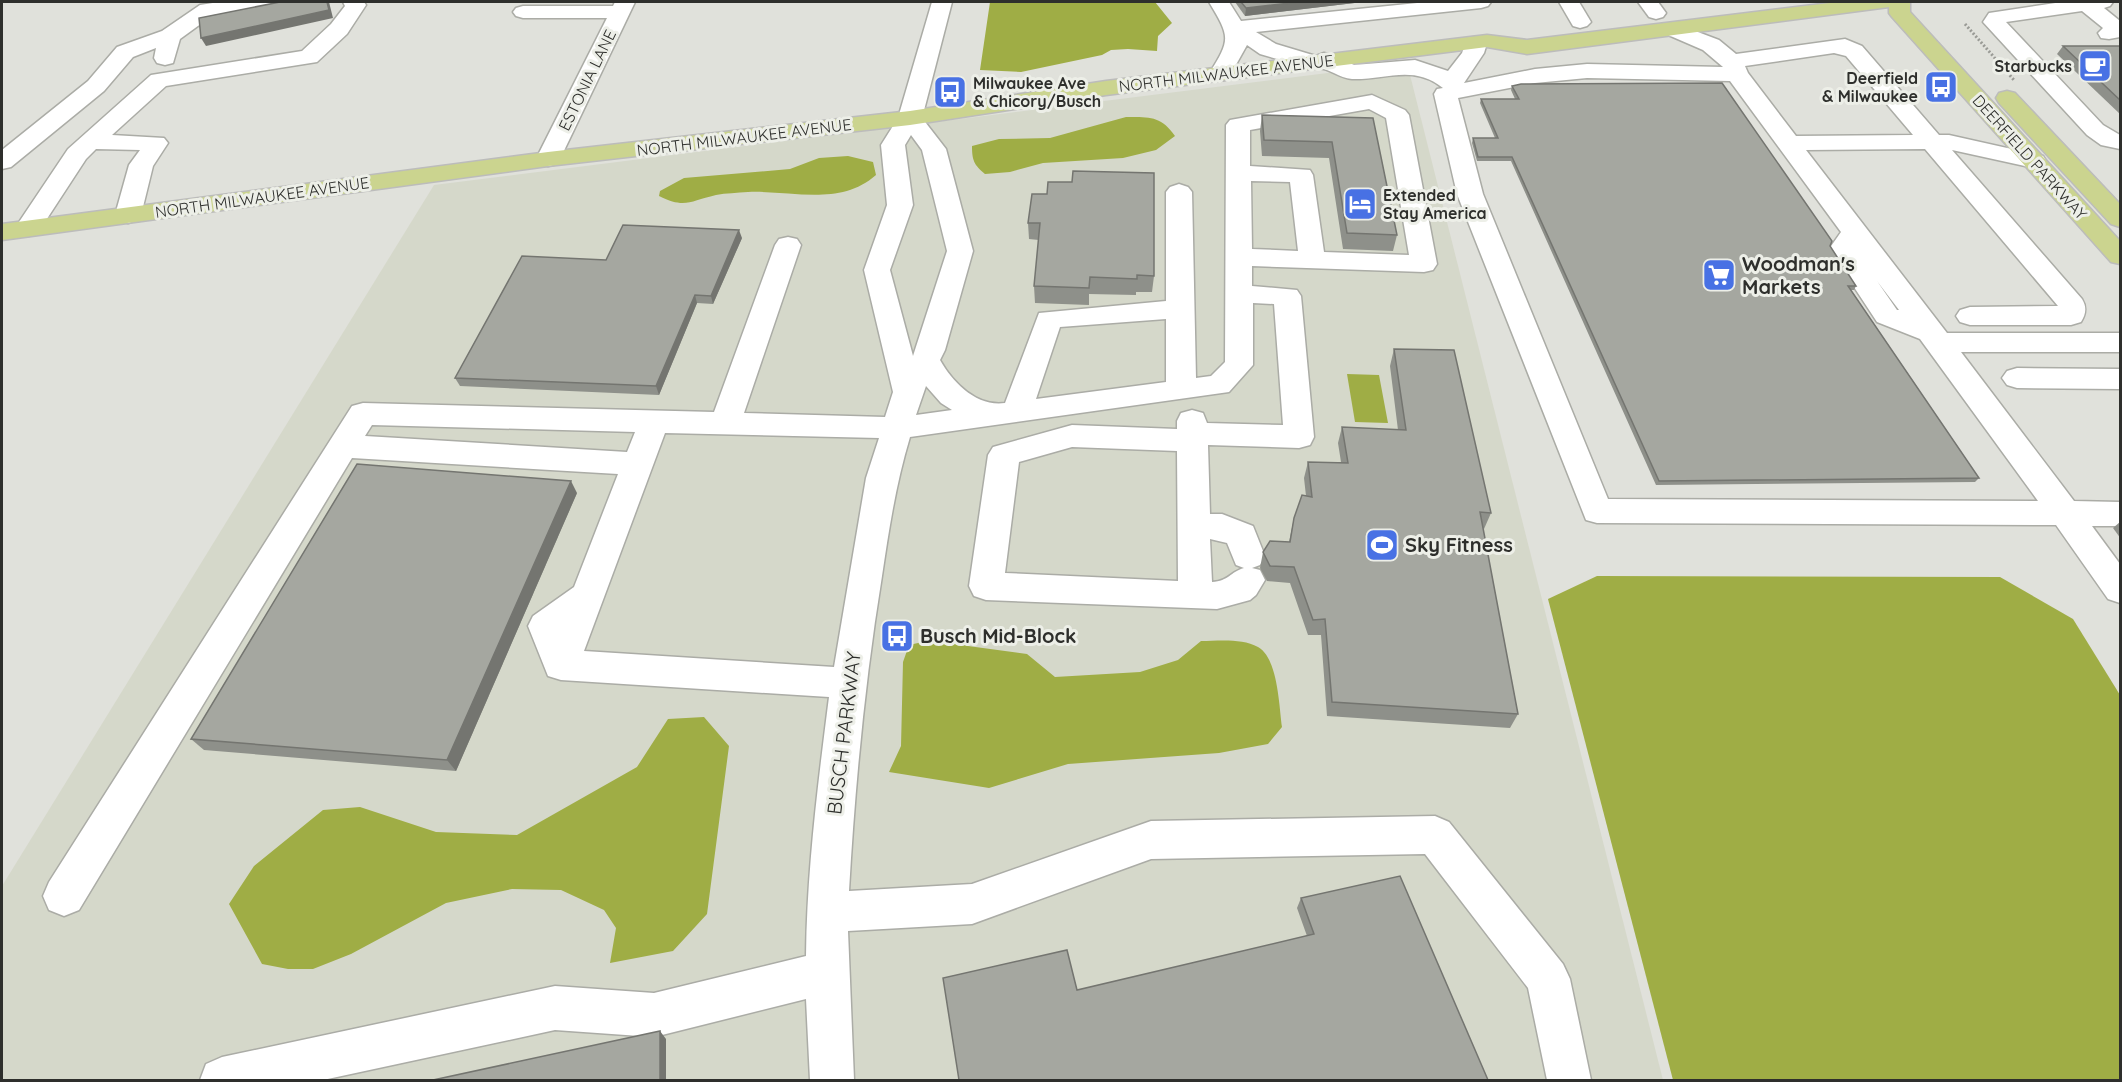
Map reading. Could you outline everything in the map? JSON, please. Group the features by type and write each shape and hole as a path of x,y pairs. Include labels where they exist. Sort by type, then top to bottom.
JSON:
{"main road":[{"name":"NORTH MILWAUKEE AVENUE","path":"1482,42 1510,31 1580,22 1652,7 1744,2"},
{"name":"NORTH MILWAUKEE AVENUE","path":"2,232 549,159 910,118 1318,61 1482,42 1527,47 1884,2"},
{"name":"DEERFIELD PARKWAY","path":"1978,68 1925,12 1902,2 1899,13 2121,256"},
{"name":"DEERFIELD PARKWAY","path":"1995,85 2121,219"}],"street":[{"path":"2,162 96,86 125,52 170,36 207,9 272,2"},
{"path":"28,228 77,154 159,80 309,57 339,29 356,5 353,2"},
{"path":"908,392 877,270 900,205 892,145 910,118 942,2"},
{"path":"934,32 957,13 961,2"},
{"path":"1219,2 1235,28 1268,49 1351,72 1415,67 1425,69 1455,86"},
{"path":"1235,28 1480,2"},
{"path":"1569,2 1580,22"},
{"path":"2115,33 2113,26 2094,3 1996,17 1994,22 2093,128 2109,140 2121,142"},
{"path":"523,12 622,7"},
{"name":"ESTONIA LANE","path":"549,159 622,7"},
{"path":"1220,74 1236,48 1235,28"},
{"path":"1674,28 1711,45 1735,67 2121,589"},
{"path":"159,80 170,36"},
{"path":"1455,86 1464,63 1482,42"},
{"path":"1970,316 2071,316 2072,305 1940,142 1854,51 1845,46 1834,46 1735,67 1587,71 1455,86 1445,93 1470,194 1597,511 2121,514"},
{"path":"64,896 363,414 897,428 1219,385 1239,365 1238,124 1372,102 1397,115 1424,264 1239,257"},
{"name":"BUSCH PARKWAY","path":"832,1080 827,912 835,799 857,622 882,478 908,392 930,350 960,251 934,149 910,118"},
{"path":"1940,142 1978,129 2003,128"},
{"path":"90,142 156,143 141,165 128,215"},
{"path":"1791,143 1940,142 2034,161"},
{"path":"1238,172 1301,175 1312,260"},
{"path":"1179,192 1180,309 1186,389 1193,437 1195,596"},
{"path":"725,424 788,245"},
{"path":"1194,525 1222,527 1241,535 1248,568 1244,588 1230,594 1195,596 986,586 1004,455 1072,436 1299,437 1287,296 1239,294"},
{"path":"1004,413 1049,319 1180,309"},
{"path":"1936,338 2121,342"},
{"path":"925,360 941,388 964,405 1004,413"},
{"path":"2017,378 2121,379"},
{"path":"654,422 587,596 545,626 561,666 850,684"},
{"path":"343,446 637,464"},
{"path":"827,912 972,904 1151,840 1435,835 1548,979 1569,1080"},
{"path":"222,1080 555,1008 654,1015 827,972"}],"shaded area":[{"path":"990,2 1155,2 1172,23 1158,36 1157,51 1111,50 1102,55 1021,72 980,70"},
{"path":"1407,63 1663,1080 2,1080 2,886 434,185"},
{"path":"1126,117 1142,117 1160,121 1175,136 1156,150 1123,158 1043,163 1010,172 985,174 973,159 972,146 999,139 1050,138"},
{"path":"848,156 873,162 876,175 862,185 847,191 815,195 732,193 682,203 659,196 660,191 684,178 790,169 819,158"},
{"path":"1347,374 1379,375 1388,423 1355,422"},
{"path":"1597,576 2000,577 2073,619 2120,695 2120,1080 1673,1080 1548,599"},
{"path":"945,637 968,646 1027,654 1055,677 1140,672 1178,660 1201,641 1245,642 1258,647 1270,661 1276,683 1282,727 1268,744 1219,753 1068,764 989,788 889,772 901,746 903,662 909,645"},
{"path":"704,717 729,746 707,914 673,951 610,963 616,928 604,910 561,890 512,889 446,903 351,954 313,969 288,969 262,964 229,904 254,866 323,810 360,807 436,832 517,835 637,767 668,719"}],"building":[{"path":"280,2 327,2 329,10 201,38 199,18"},
{"path":"1241,2 1299,2 1246,8"},
{"path":"2063,46 2121,46 2121,101"},
{"name":"Woodman's Markets","path":"1722,83 1832,241 1830,246 1856,286 1848,286 1979,478 1659,481 1512,157 1478,157 1473,138 1498,138 1481,99 1519,99 1512,86 1521,84"},
{"name":"Extended Stay America","path":"1262,115 1373,118 1397,235 1347,233 1332,142 1264,140"},
{"path":"1073,171 1154,173 1154,276 1137,275 1137,279 1090,277 1089,288 1034,286 1040,223 1028,223 1032,194 1047,194 1048,182 1072,182"},
{"path":"623,225 739,230 711,296 695,295 656,386 455,378 522,256 606,260"},
{"name":"Sky Fitness","path":"1394,349 1454,350 1491,513 1480,512 1518,714 1332,702 1325,619 1313,620 1294,567 1270,566 1263,552 1270,541 1290,542 1294,518 1302,495 1312,497 1308,462 1348,463 1342,427 1406,430"},
{"path":"357,464 571,481 447,760 191,739"},
{"path":"1400,876 1488,1080 959,1080 943,978 1067,950 1077,990 1314,934 1301,898"},
{"path":"660,1031 660,1080 433,1080"}],"place":[{"name":"Starbucks","path":"2095,66"},
{"name":"Deerfield & Milwaukee","path":"1941,87"},
{"name":"Milwaukee Ave & Chicory/Busch","path":"950,92"},
{"name":"Extended Stay America","path":"1360,204"},
{"name":"Woodman's Markets","path":"1719,275"},
{"name":"Sky Fitness","path":"1382,545"},
{"name":"Busch Mid-Block","path":"897,636"}]}
